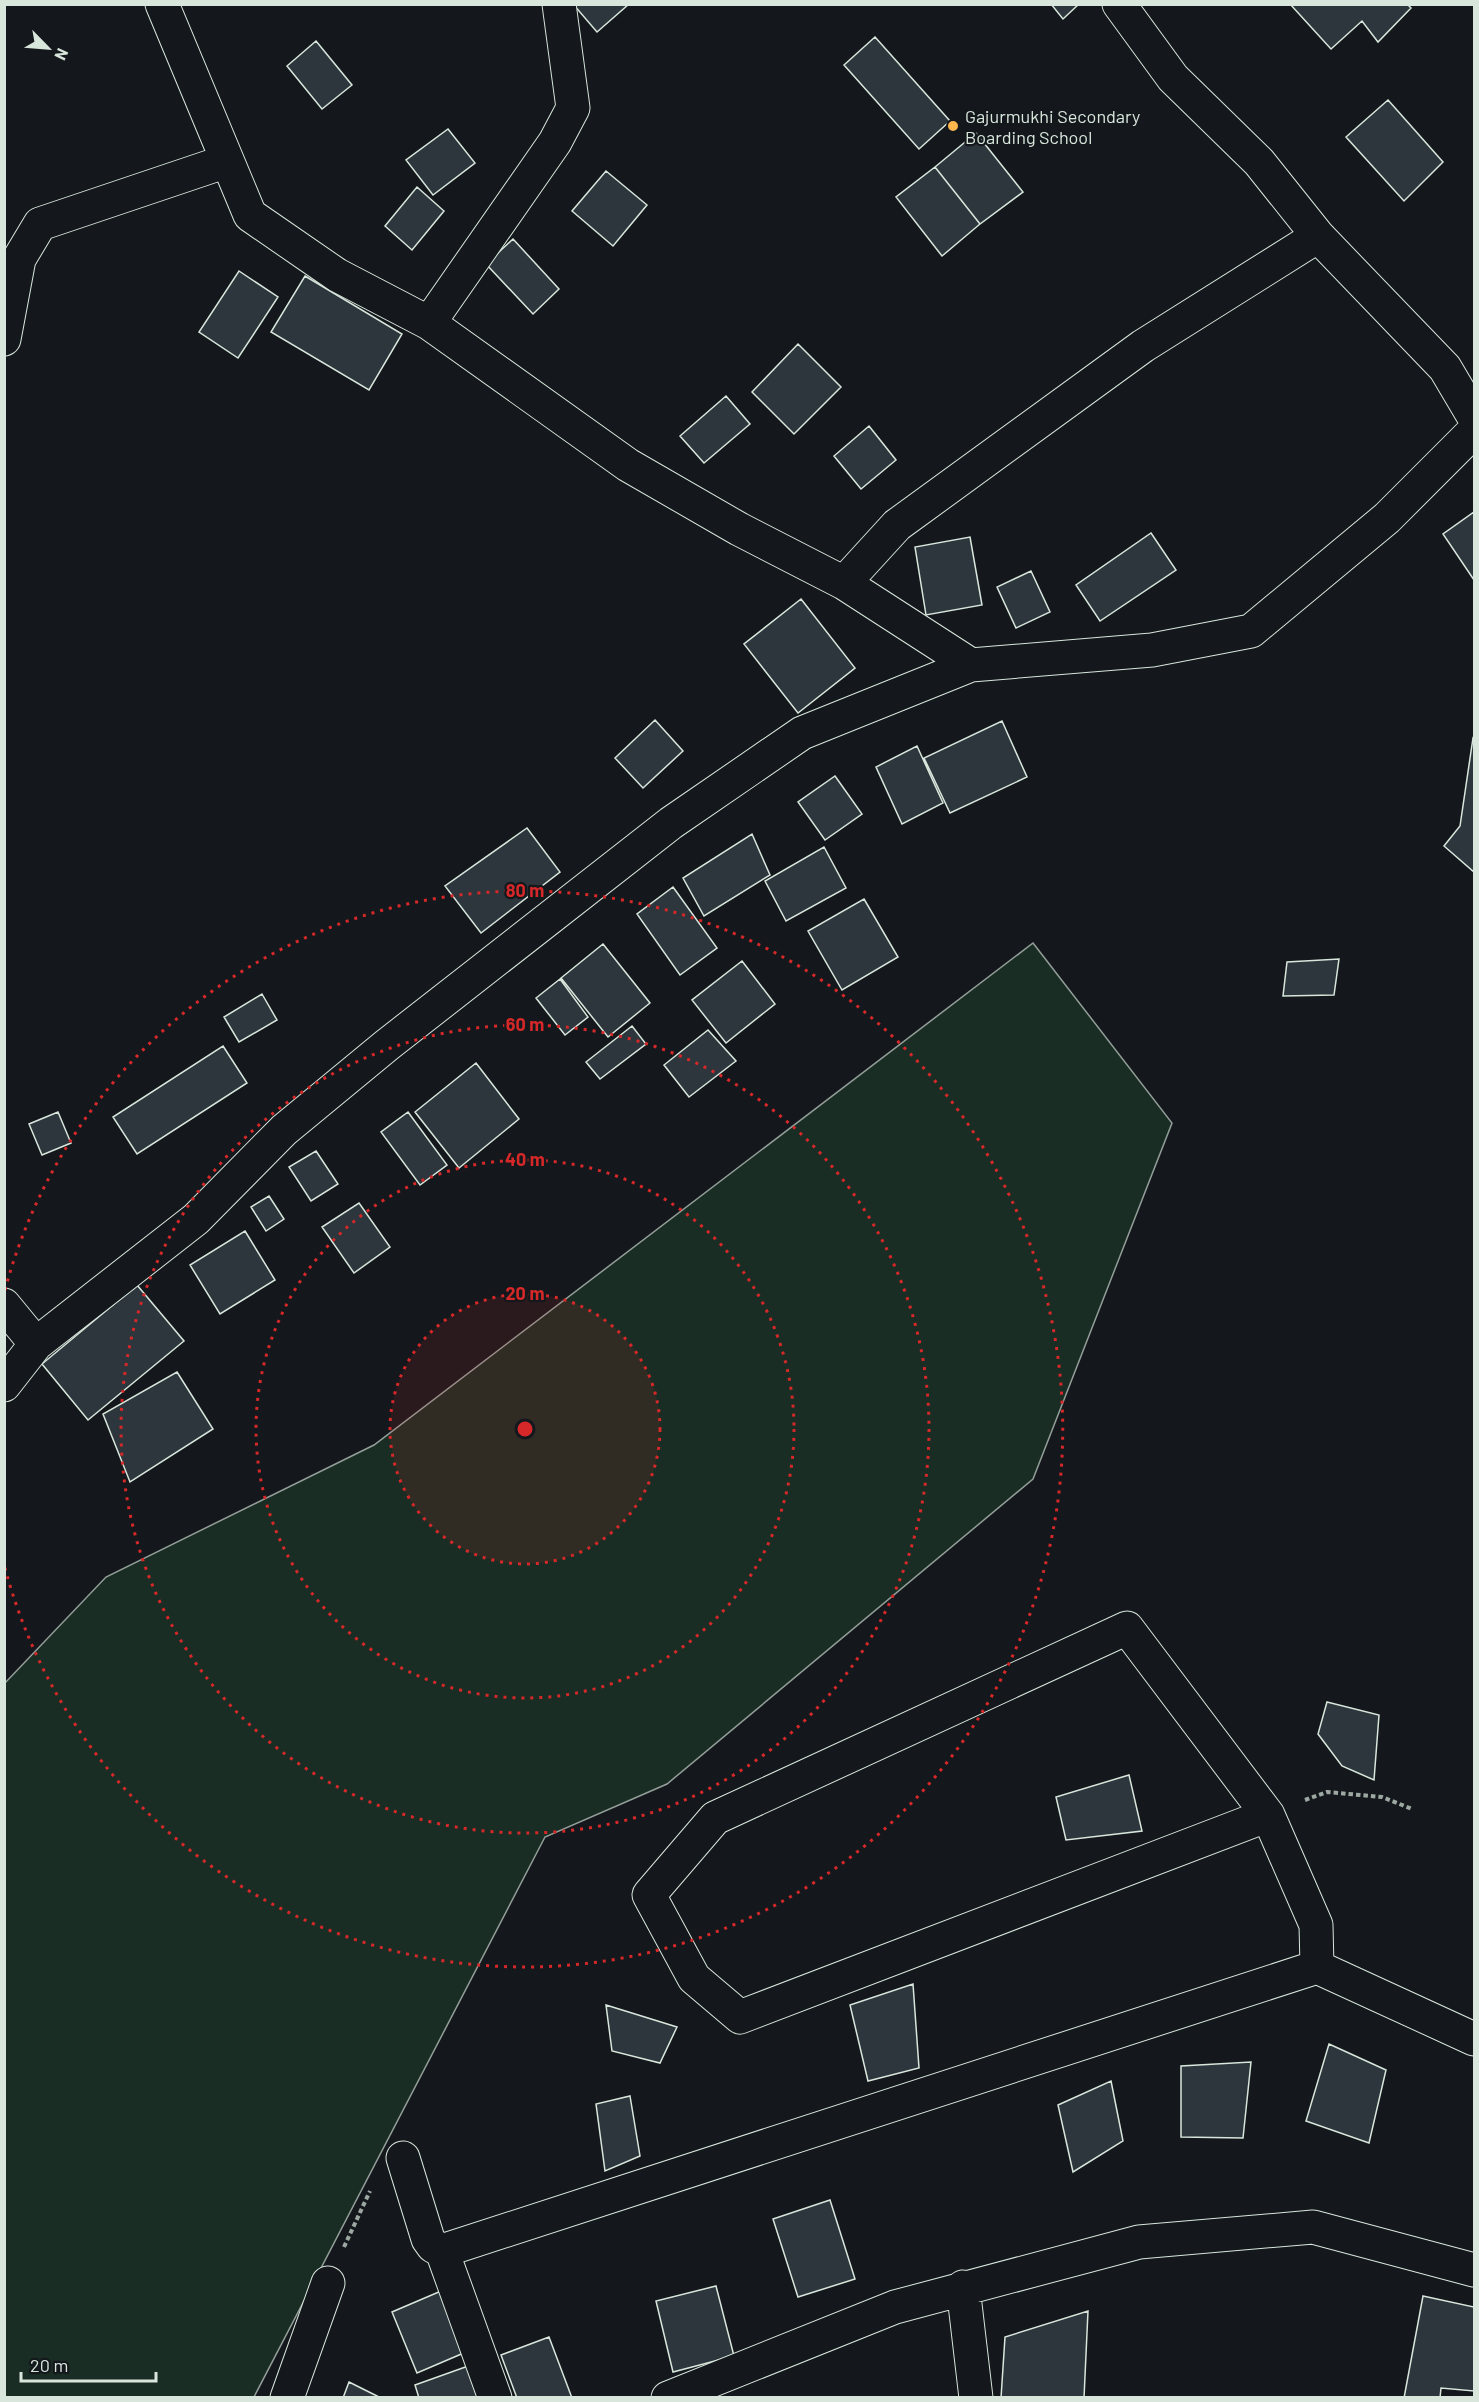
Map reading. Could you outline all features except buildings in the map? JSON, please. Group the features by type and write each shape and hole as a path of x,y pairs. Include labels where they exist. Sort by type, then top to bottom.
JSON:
{"street":[{"path":"162,4 250,215 337,275 429,323 628,465 740,529 844,583 971,665"},
{"path":"429,323 555,142 573,108 559,4"},
{"path":"1119,4 1173,78 1258,162 1318,236 1445,368 1474,417"},
{"path":"4,339 19,259 40,224 227,161"},
{"path":"844,583 897,525 1143,346 1318,236"},
{"path":"4,1385 36,1344 196,1219 292,1123 671,823 802,733 971,665 1152,650 1251,631 1387,518 1474,431"},
{"path":"4,1305 36,1344"},
{"path":"1268,1815 740,2018 694,1978 649,1895 715,1818 1127,1628 1268,1815 1316,1925 1317,1967"},
{"path":"442,2251 1317,1967 1474,2039"},
{"path":"403,2158 428,2239 433,2246 442,2251 495,2397"},
{"path":"669,2397 895,2307 963,2287 1139,2242 1313,2227 1474,2270"},
{"path":"287,2397 328,2283"},
{"path":"963,2287 976,2397"}],"path":[{"path":"1268,1815 1327,1792 1382,1797 1412,1809"},
{"path":"328,2283 386,2156 395,2154 403,2158"}],"green space":[{"path":"1033,943 1172,1123 1033,1479 667,1784 545,1837 254,2397 5,2397 4,1684 106,1577 374,1445"}],"place":[{"name":"Gajurmukhi Secondary Boarding School","path":"953,126"}]}
